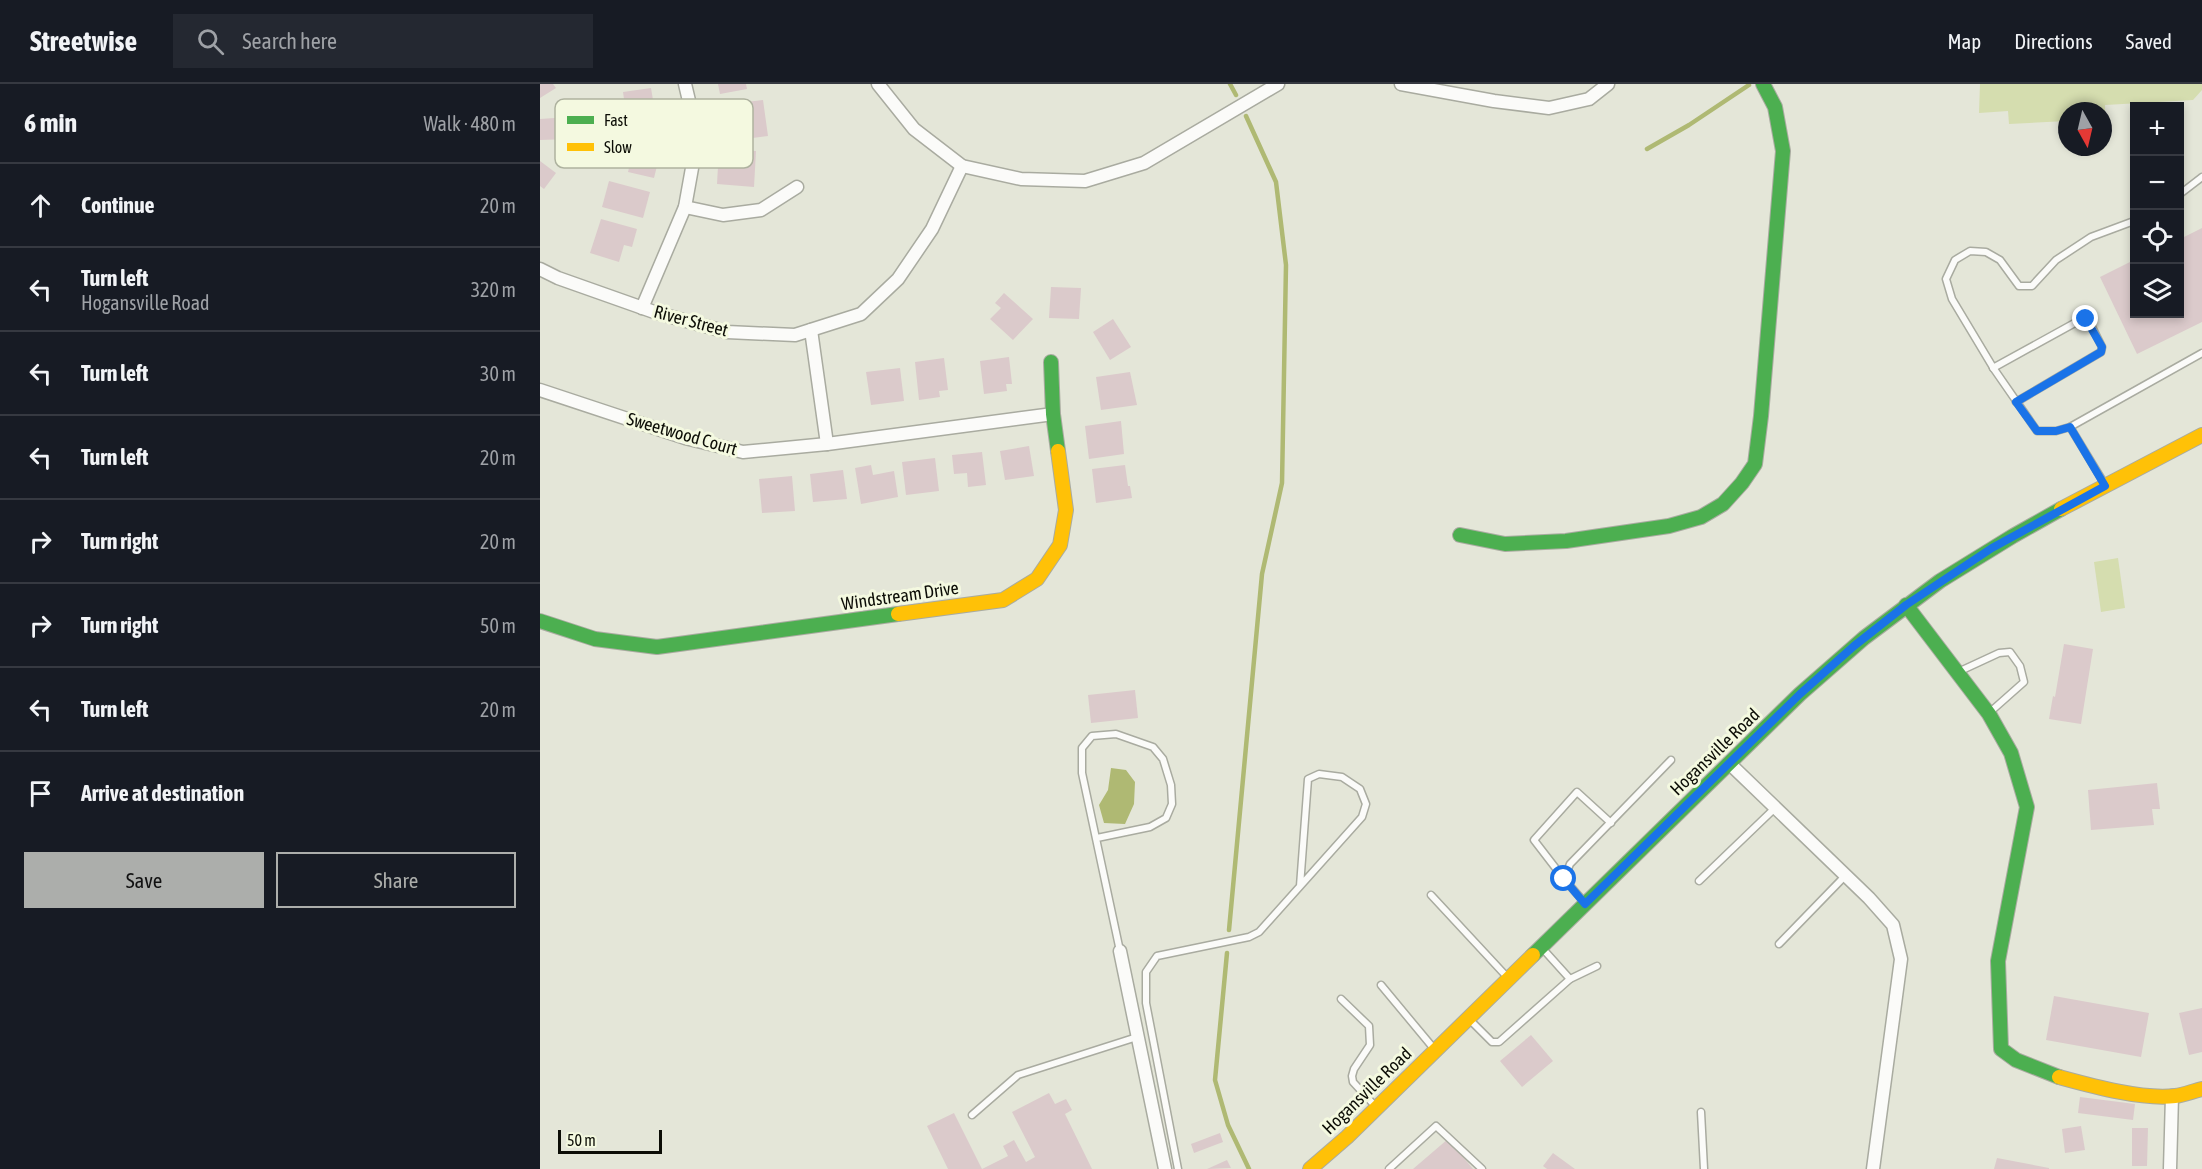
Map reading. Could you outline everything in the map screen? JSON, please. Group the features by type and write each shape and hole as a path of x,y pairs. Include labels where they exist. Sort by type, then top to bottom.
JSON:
{"street":[{"path":"685,84 689,99"},
{"path":"878,84 914,129 963,166 1021,179 1085,181 1144,163 1278,84"},
{"path":"1401,84 1494,101 1550,108 1588,99 1608,84"},
{"path":"1460,535 1505,544 1566,541 1669,526 1701,517 1723,504 1743,483 1755,464 1783,151 1780,122 1770,93 1763,84"},
{"name":"River Street","path":"540,269 558,278 642,308 727,332 795,335 861,314 897,279 932,229 963,166"},
{"path":"642,308 686,207 692,168"},
{"path":"686,207 723,215 761,210 797,187"},
{"name":"River Street","path":"540,277 558,278"},
{"path":"811,330 828,444"},
{"name":"Windstream Drive","path":"540,621 596,639 657,647 1004,600 1037,579 1060,544 1066,510 1053,414 1051,362"},
{"name":"Sweetwood Court","path":"540,390 685,438 743,452 828,444 1053,414"},
{"name":"Hogansville Road","path":"1315,1168 1729,763 1854,646 1906,605 1992,548 2202,435"},
{"path":"1906,605 1989,714 2012,753 2027,807 1998,961 2001,1049 2013,1060 2051,1075 2112,1089 2172,1096 2202,1089"},
{"path":"1729,763 1846,876 1893,925 1901,960 1873,1169"},
{"path":"1120,951 1165,1169"},
{"path":"2170,1169 2172,1096"}],"lane":[{"path":"2184,191 2202,177"},
{"path":"2130,222 2091,237 2056,260 2032,286 2019,286 2000,260 1986,252 1970,251 1955,260 1946,279 1952,299 1993,368 2037,431 2056,431 2070,427 2202,353"},
{"path":"1993,368 2082,319 2089,321 2102,347 2101,352 2016,402"},
{"path":"2070,427 2105,486"},
{"path":"1958,672 1999,653 2010,652 2020,666 2024,682 1989,714"},
{"path":"1096,838 1150,827 1166,818 1172,804 1171,785 1163,759 1153,747 1116,734 1092,736 1082,748 1082,773 1120,951"},
{"path":"1564,879 1570,864 1671,760"},
{"path":"1178,1169 1146,1003 1146,972 1157,956 1250,938 1259,932 1362,817 1366,804 1360,789 1342,777 1319,774 1308,779 1300,886"},
{"path":"1585,904 1534,840 1577,792 1611,823"},
{"path":"1699,881 1775,808"},
{"path":"1779,944 1846,876"},
{"path":"1431,895 1509,978"},
{"path":"1541,947 1570,979"},
{"path":"1468,1018 1492,1042 1496,1043 1570,979 1597,966"},
{"path":"1381,985 1436,1050"},
{"path":"1341,999 1369,1026 1370,1045 1352,1076 1353,1082 1376,1108"},
{"path":"972,1115 1018,1075 1138,1037"},
{"path":"1701,1112 1704,1169"},
{"path":"1389,1169 1436,1126 1482,1169"}],"shaded area":[{"path":"1980,84 2202,84 2202,90 2193,100 2112,105 2112,102 2058,102 2058,121 2009,124 2008,111 1979,113"},
{"path":"2118,558 2125,608 2101,612 2094,562"},
{"path":"1111,768 1126,770 1135,782 1134,804 1125,824 1104,823 1099,805 1108,790"}],"building":[{"path":"540,84 553,84 556,88 540,98"},
{"path":"718,84 746,84 747,89 720,94"},
{"path":"651,88 653,99 624,99 623,92"},
{"path":"763,100 768,136 753,138 753,101"},
{"path":"555,118 555,140 540,140 540,119"},
{"path":"753,151 756,151 754,187 717,184 718,168 753,168"},
{"path":"540,161 556,173 544,189 540,186"},
{"path":"629,168 656,168 654,178 628,172"},
{"path":"609,181 650,192 643,218 602,207"},
{"path":"601,219 637,229 632,247 624,245 619,262 590,253"},
{"path":"2202,228 2202,322 2137,354 2100,277 2130,262 2130,318 2184,318 2184,237"},
{"path":"1051,287 1081,288 1079,319 1049,318"},
{"path":"1004,293 1033,319 1013,340 990,319 1001,308 995,303"},
{"path":"1113,319 1131,347 1110,360 1093,332"},
{"path":"1009,357 1012,384 1006,384 1007,391 984,394 980,361"},
{"path":"944,358 948,390 939,391 940,397 919,400 915,362"},
{"path":"900,368 904,401 871,405 866,372"},
{"path":"1130,372 1137,405 1101,410 1096,377"},
{"path":"1121,421 1124,454 1089,459 1085,426"},
{"path":"1029,446 1034,476 1005,480 1000,451"},
{"path":"982,452 986,485 968,487 967,473 954,474 952,455"},
{"path":"935,458 939,491 906,495 902,462"},
{"path":"871,465 873,475 894,471 898,497 861,504 855,468"},
{"path":"1125,465 1132,498 1096,503 1092,469"},
{"path":"843,470 847,499 813,502 810,474"},
{"path":"792,476 795,511 762,513 759,479"},
{"path":"2064,644 2093,649 2081,724 2049,719"},
{"path":"1135,690 1138,718 1091,723 1088,695"},
{"path":"2157,783 2160,809 2152,809 2154,825 2091,830 2088,790"},
{"path":"2054,996 2149,1013 2141,1057 2046,1040"},
{"path":"2202,1008 2202,1052 2189,1055 2179,1013"},
{"path":"1531,1035 1553,1061 1522,1087 1500,1061"},
{"path":"1049,1093 1055,1104 1066,1099 1072,1110 1065,1114 1092,1169 982,1169 1008,1156 1003,1146 1014,1140 1026,1162 1035,1157 1012,1112"},
{"path":"2080,1097 2135,1104 2133,1120 2078,1113"},
{"path":"954,1113 982,1169 948,1169 927,1126"},
{"path":"2081,1126 2085,1150 2065,1153 2062,1129"},
{"path":"2132,1128 2148,1128 2147,1166 2132,1166"},
{"path":"1220,1133 1223,1142 1194,1153 1191,1144"},
{"path":"1448,1139 1473,1169 1413,1169"},
{"path":"1553,1153 1575,1169 1547,1169 1543,1166"},
{"path":"1997,1158 2049,1168 2049,1169 1994,1169"},
{"path":"1227,1160 1231,1168 1207,1169"}],"waterway":[{"path":"1230,84 1236,95"},
{"path":"1647,149 1689,125 1749,85"},
{"path":"1229,930 1262,574 1282,483 1286,265 1276,182 1246,116"},
{"path":"1227,953 1215,1080 1228,1125 1249,1169"}],"traffic: fast":[{"path":"1460,535 1505,544 1566,541 1669,526 1701,517 1723,504 1755,464 1783,151 1775,107 1763,84"},
{"path":"1051,362 1053,414 1058,451"},
{"path":"1533,955 1800,694 1864,638 1940,581 2061,509"},
{"path":"1906,605 1989,714 2011,753 2027,807 1998,961 2001,1049 2016,1060 2059,1077"},
{"path":"540,621 595,639 657,647 898,614"}],"traffic: slow":[{"path":"2061,509 2202,435"},
{"path":"898,614 1003,600 1037,579 1060,545 1066,510 1058,451"},
{"path":"1310,1169 1347,1137 1533,955"},
{"path":"2059,1077 2148,1096 2175,1096 2202,1089"}],"route":[{"path":"1564,879 1585,904 1800,694 1854,646 1906,605 1992,548 2105,486 2070,427 2056,431 2037,431 2016,402 2101,352 2102,347 2086,319"}]}
